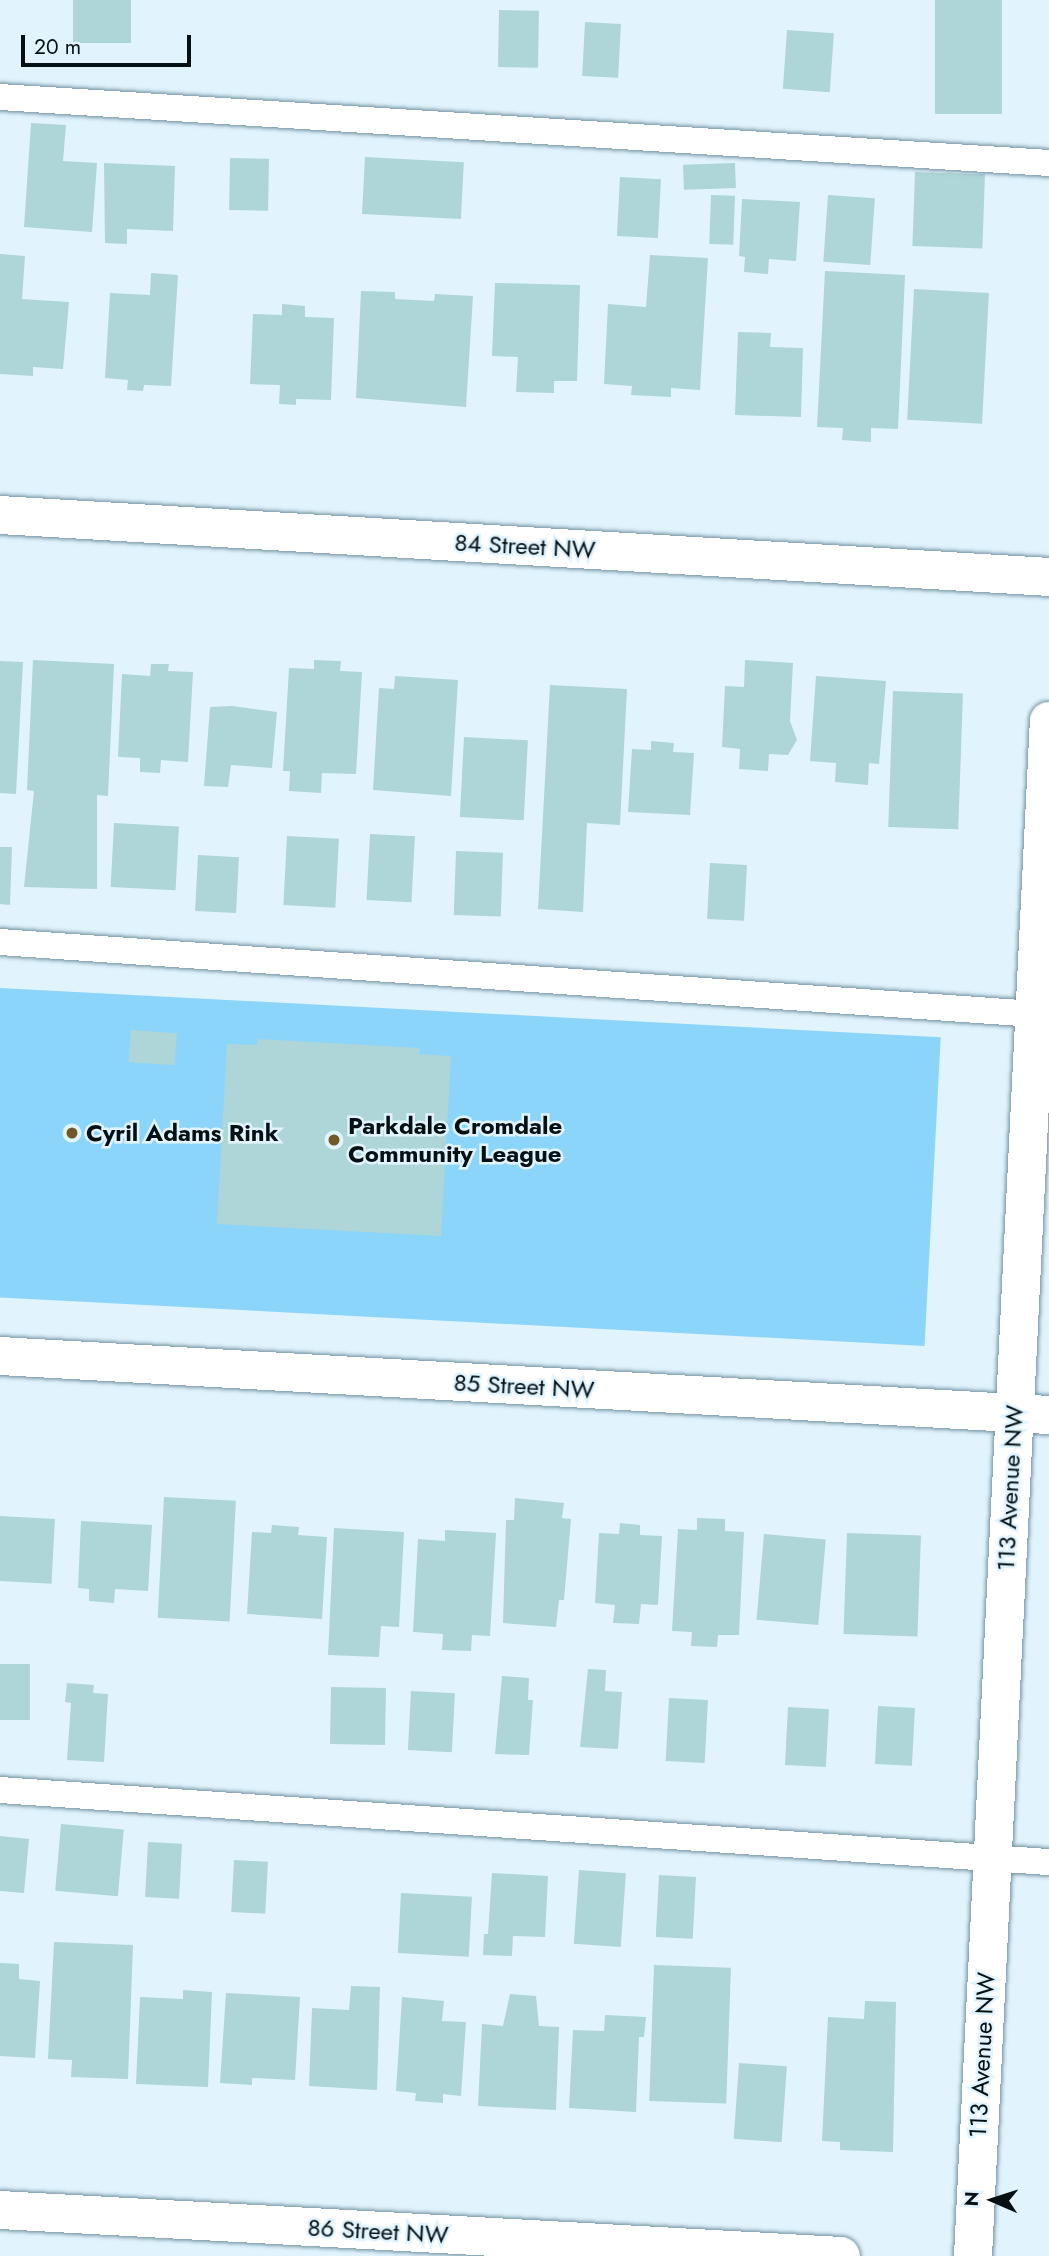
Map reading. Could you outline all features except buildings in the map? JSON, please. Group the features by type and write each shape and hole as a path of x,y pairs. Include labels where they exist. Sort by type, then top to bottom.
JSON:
{"street":[{"name":"84 Street NW","path":"0,515 1049,577"},
{"name":"113 Avenue NW","path":"973,2256 991,1859 1032,1415 1049,721"},
{"name":"85 Street NW","path":"0,1356 1032,1415"},
{"name":"86 Street NW","path":"0,2210 841,2256"}],"lane":[{"path":"0,97 1049,163"},
{"path":"0,942 1042,1014"},
{"path":"0,1790 1049,1862"}],"shaded area":[{"path":"0,988 941,1037 925,1346 0,1297"}],"place":[{"name":"Cyril Adams Rink","path":"72,1133"},
{"name":"Parkdale Cromdale Community League","path":"334,1140"}]}
